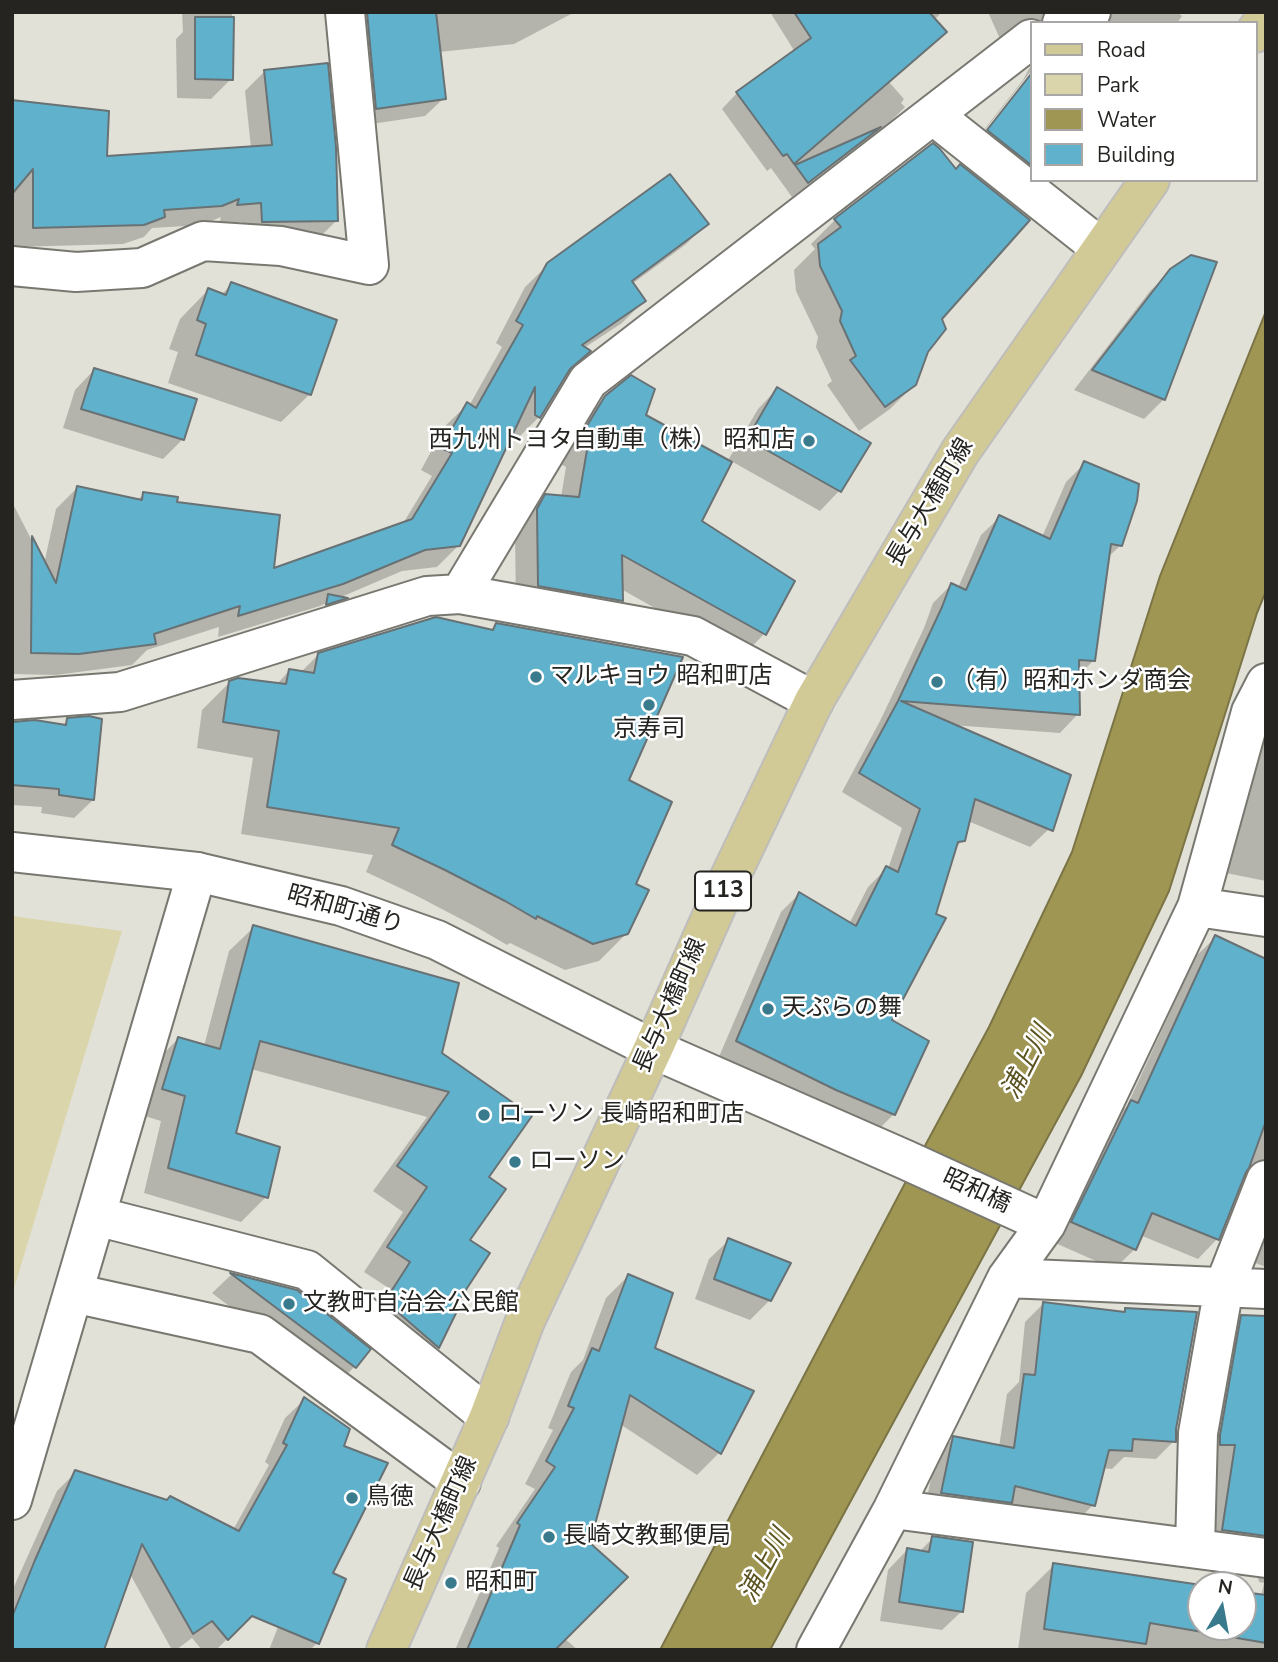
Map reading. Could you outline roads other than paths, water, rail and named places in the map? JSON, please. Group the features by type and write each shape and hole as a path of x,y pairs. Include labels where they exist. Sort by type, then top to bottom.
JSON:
{"main road":[{"name":"長与大橋町線","path":"386,1650 489,1417 525,1321 814,701 960,452 1149,182"}],"street":[{"path":"12,266 76,272 142,268 203,241 281,246 369,265 345,12"},
{"path":"1067,21 1091,12"},
{"path":"460,594 587,381 1030,40"},
{"path":"933,115 1101,248"},
{"path":"12,700 120,692 427,596 460,594 693,636 814,701"},
{"path":"816,1650 893,1509 1007,1278 1046,1224 1197,907 1251,712 1266,683"},
{"name":"昭和町通り","path":"12,852 197,873 341,906 437,940 653,1049 906,1160"},
{"path":"12,1500 197,873"},
{"path":"1197,907 1266,917"},
{"name":"昭和橋","path":"906,1160 1046,1224"},
{"path":"1195,1548 1198,1433 1224,1287 1266,1180"},
{"path":"96,1216 307,1270 489,1417"},
{"path":"1007,1278 1266,1289"},
{"path":"73,1293 260,1334 461,1482"},
{"path":"893,1509 1266,1558"}],"water":[{"name":"浦上川","path":"1266,311 1266,591 1169,891 1081,1076 770,1650 660,1650 989,1027 1072,852 1160,576"}],"place":[{"name":"西九州トヨタ自動車（株） 昭和店","path":"809,441"},
{"name":"マルキョウ 昭和町店","path":"536,677"},
{"name":"（有）昭和ホンダ商会","path":"937,682"},
{"name":"京寿司","path":"649,705"},
{"name":"天ぷらの舞","path":"768,1009"},
{"name":"ローソン 長崎昭和町店","path":"484,1115"},
{"name":"ローソン","path":"515,1162"},
{"name":"文教町自治会公民館","path":"289,1304"},
{"name":"鳥徳","path":"352,1498"},
{"name":"長崎文教郵便局","path":"549,1537"},
{"name":"昭和町","path":"451,1583"}]}
